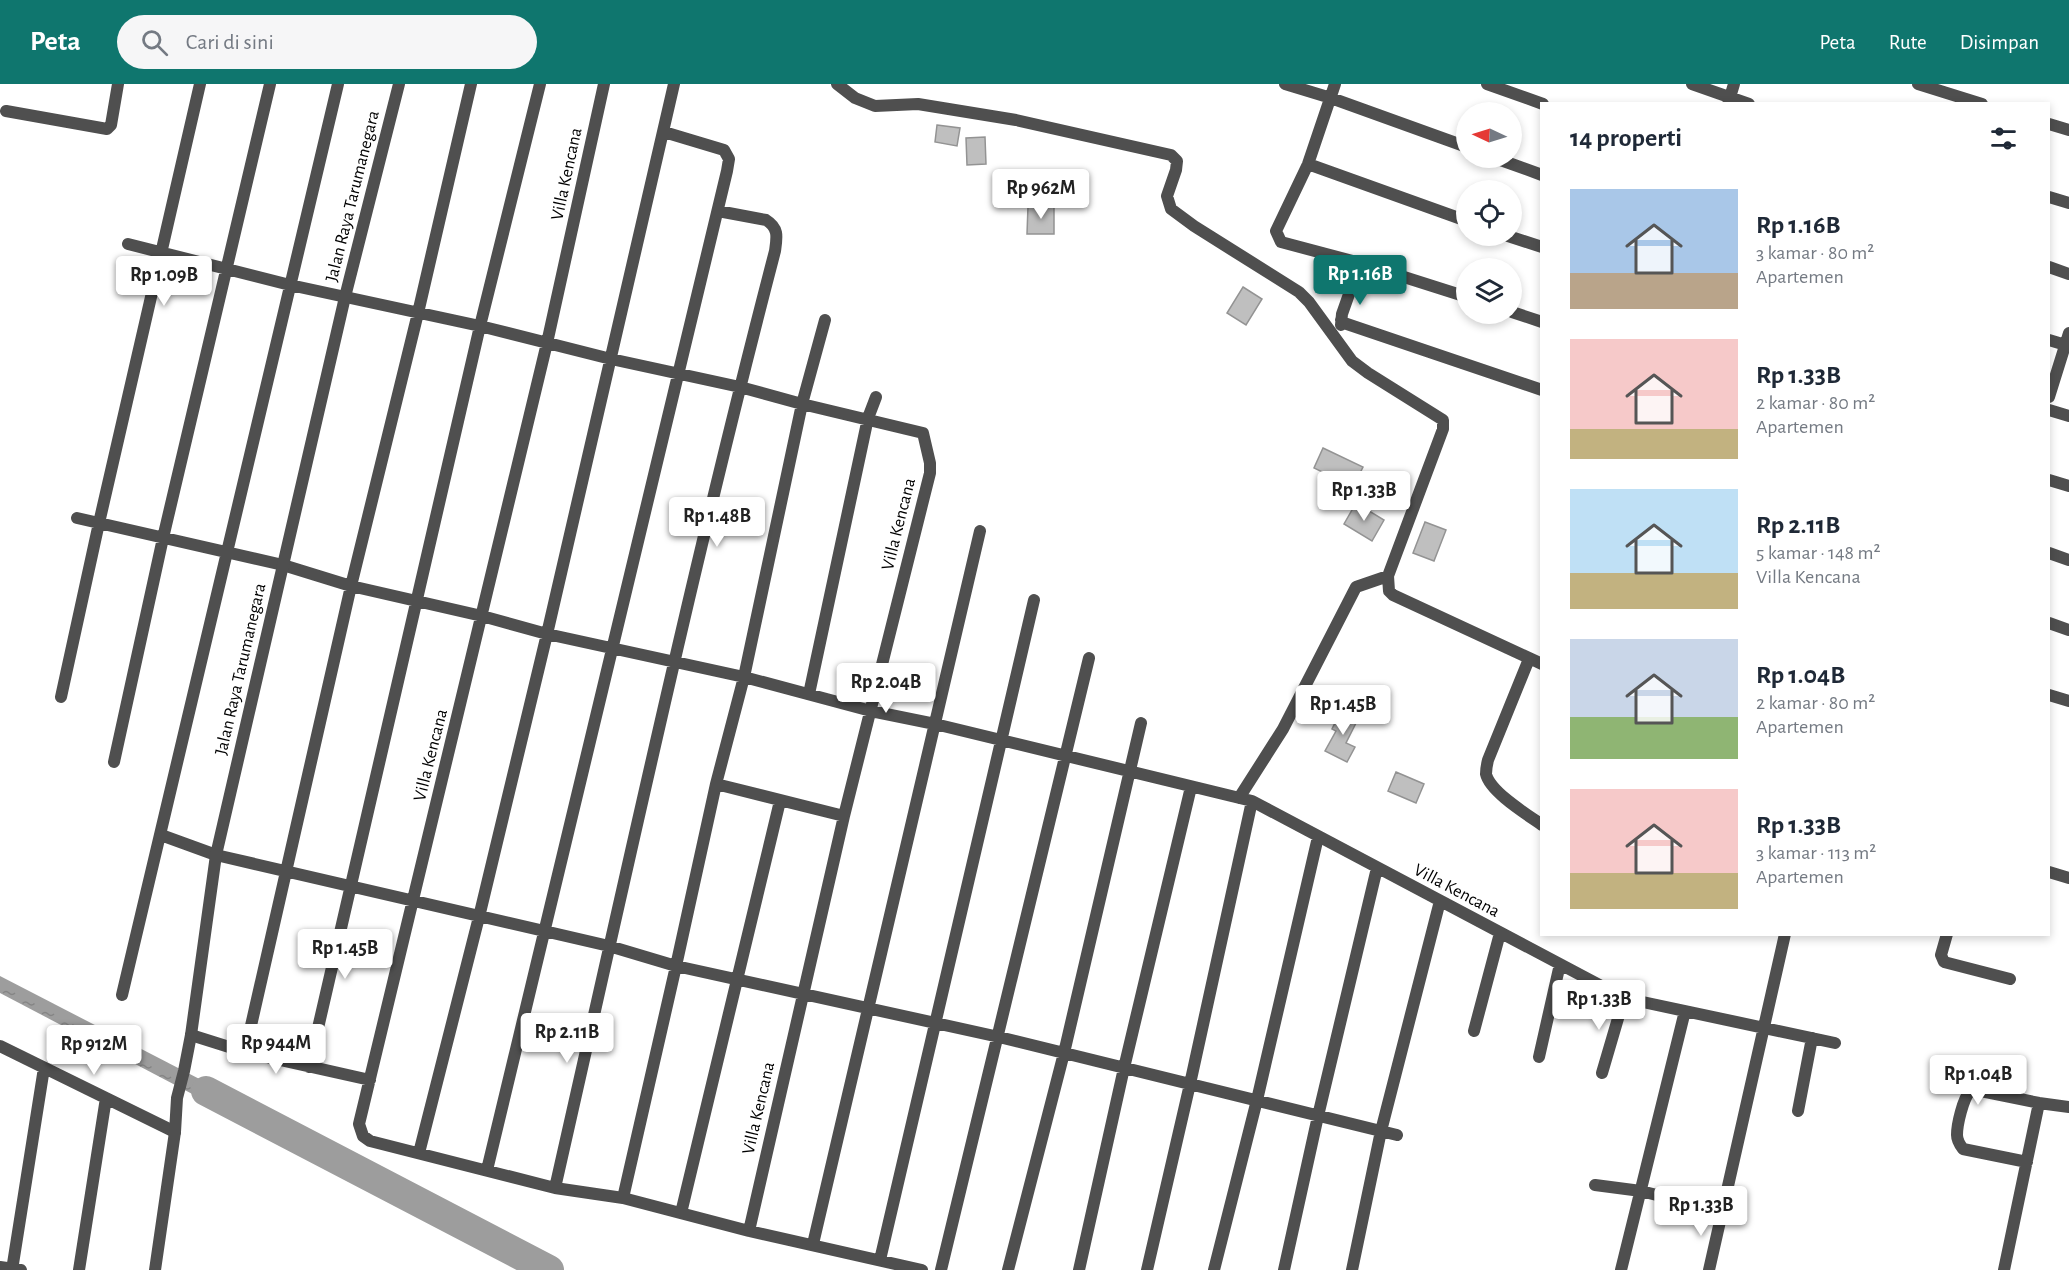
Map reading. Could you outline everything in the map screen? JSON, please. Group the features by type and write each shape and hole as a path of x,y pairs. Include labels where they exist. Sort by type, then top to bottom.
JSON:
{"street":[{"path":"6,111 107,129 111,125 118,84"},
{"path":"61,697 200,84"},
{"path":"114,762 270,84"},
{"path":"122,995 338,84"},
{"name":"Jalan Raya Tarumanegara","path":"155,1270 175,1132 177,1098 191,1035 216,855 345,297 399,84"},
{"path":"245,1052 351,586 471,84"},
{"path":"309,1067 480,326 540,84"},
{"name":"Villa Kencana","path":"604,84 547,343 359,1124 363,1136 370,1141 555,1188 623,1198 749,1231 915,1269"},
{"path":"419,1153 547,634 674,84"},
{"path":"837,84 855,98 875,106 918,104 1016,120 1171,154 1177,161 1167,196 1171,209 1299,292 1309,302 1352,361 1443,420 1443,429 1388,576 1389,591 1393,595 1540,663"},
{"path":"1285,84 1456,143"},
{"path":"1335,84 1308,164 1276,231 1277,238 1281,242 1360,262 1456,293"},
{"path":"1487,84 1540,103"},
{"path":"1692,84 1729,100 1734,84"},
{"path":"1918,84 1976,102"},
{"path":"2050,124 2069,130"},
{"path":"487,1170 727,171 729,159 727,153 718,147 664,132"},
{"path":"1308,164 1456,217"},
{"path":"1522,168 1540,174"},
{"path":"2050,197 2069,203"},
{"path":"555,1188 675,663 740,387 775,251 776,228 766,220 718,211"},
{"path":"1522,241 1540,247"},
{"name":"Villa Kencana","path":"128,244 290,285 480,326 611,359 740,387 923,433 930,473 844,816 749,1231"},
{"path":"1342,347 1341,320 1360,262"},
{"path":"2050,267 2069,274"},
{"path":"1522,315 1540,321"},
{"path":"623,1198 716,784 744,677 802,404 825,320"},
{"path":"1341,320 1540,389"},
{"path":"2050,339 2068,341 2050,394"},
{"path":"809,694 868,418 876,397"},
{"path":"2050,410 2069,417"},
{"path":"2050,480 2069,486"},
{"name":"Villa Kencana","path":"77,518 283,565 351,586 482,616 547,634 744,677 871,711 935,724 1252,801 1624,998 1835,1043"},
{"path":"813,1245 980,531"},
{"path":"2050,553 2069,560"},
{"path":"1239,798 1283,729 1356,587 1388,576"},
{"path":"880,1260 1034,600"},
{"path":"2050,623 2069,630"},
{"path":"941,1270 1089,658"},
{"path":"1529,659 1488,760 1486,773 1494,786 1516,807 1540,824"},
{"path":"2050,694 2069,701"},
{"path":"1008,1270 1064,1053 1141,723"},
{"path":"716,784 844,816"},
{"path":"1079,1270 1191,787"},
{"path":"681,1213 780,801"},
{"path":"1147,1270 1191,1084 1252,801"},
{"path":"161,835 216,855 609,946 676,966 736,980 999,1036 1397,1135"},
{"path":"1214,1270 1257,1100 1318,837"},
{"path":"1284,1270 1377,868"},
{"path":"2050,872 2069,878"},
{"path":"1352,1270 1381,1131 1440,901"},
{"path":"1474,1031 1500,933"},
{"path":"1709,1270 1785,936"},
{"path":"1946,936 1941,955 1944,962 2010,979"},
{"path":"1539,1057 1560,963"},
{"path":"1602,1073 1624,998"},
{"path":"1621,1270 1685,1011"},
{"path":"191,1035 245,1052 370,1080"},
{"path":"1798,1111 1812,1038"},
{"path":"0,1046 175,1132"},
{"path":"11,1269 44,1068"},
{"path":"2027,1162 1963,1149 1957,1137 1965,1097 1970,1091 1981,1091 2069,1107"},
{"path":"79,1270 106,1098"},
{"path":"2004,1270 2039,1103"},
{"path":"1595,1185 1641,1191 1723,1212"}],"water":[{"path":"0,976 244,1102 238,1118 0,993"}],"building":[{"path":"937,125 960,128 957,146 935,142"},
{"path":"985,137 986,164 967,165 966,138"},
{"path":"1028,206 1054,206 1054,234 1027,234"},
{"path":"1243,287 1262,299 1246,325 1227,313"},
{"path":"1323,448 1363,467 1353,487 1314,468"},
{"path":"1356,503 1384,520 1372,541 1344,524"},
{"path":"1425,522 1446,530 1434,561 1413,553"},
{"path":"1342,709 1359,717 1346,743 1355,747 1347,762 1325,751 1336,731 1332,729"},
{"path":"1396,772 1424,784 1416,803 1388,791"}],"waterway":[{"path":"206,1091 549,1270"}]}
